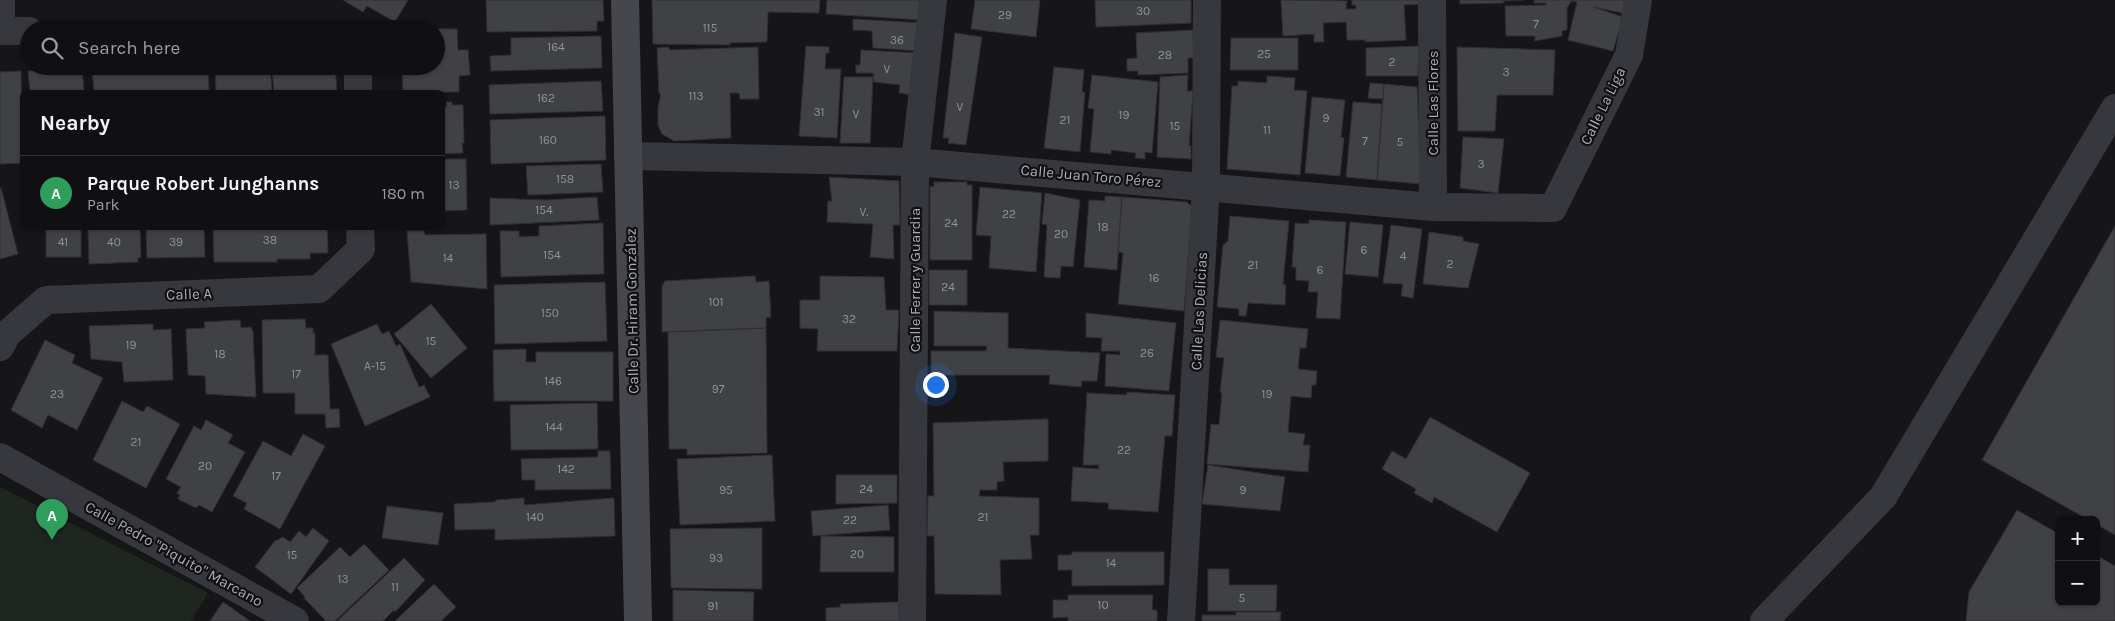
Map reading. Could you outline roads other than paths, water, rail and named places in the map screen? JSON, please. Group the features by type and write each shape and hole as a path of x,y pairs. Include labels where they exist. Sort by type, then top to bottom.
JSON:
{"street":[{"path":"0,0 1,31 20,31"},
{"name":"Calle Dr. Hiram González","path":"625,0 638,621"},
{"name":"Calle Ferrer y Guardia","path":"912,621 915,162 932,0"},
{"name":"Calle Las Delicias","path":"1181,621 1206,185 1207,0"},
{"name":"Calle Las Flores","path":"1432,0 1433,207"},
{"name":"Calle La Liga","path":"1553,208 1629,55 1638,0"},
{"path":"358,75 358,90"},
{"path":"1764,621 1883,497 2115,108"},
{"name":"Calle Juan Toro Pérez","path":"628,156 915,162 1206,185 1433,207 1553,208"},
{"name":"Calle A","path":"0,347 7,334 46,300 319,289 361,249 360,230"},
{"name":"Calle Pedro \"Piquito\" Marcano","path":"0,457 295,621"}],"place":[{"name":"Parque Robert Junghanns","path":"52,540"}]}
